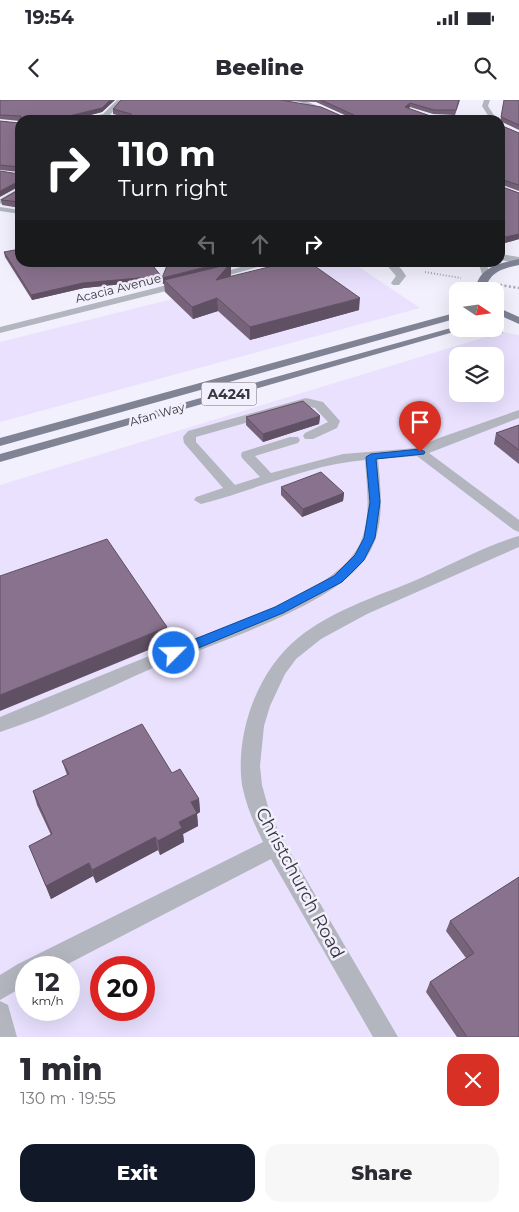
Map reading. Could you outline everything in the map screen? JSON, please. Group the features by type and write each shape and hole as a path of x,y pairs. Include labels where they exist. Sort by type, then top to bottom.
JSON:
{"main road":[{"path":"505,265 519,261"},
{"path":"481,282 486,275 500,267"},
{"path":"504,314 519,322"},
{"name":"Afan Way","path":"0,442 449,317"},
{"path":"504,323 519,322"},
{"name":"Afan Way","path":"0,458 449,332"}],"street":[{"path":"106,115 120,100"},
{"path":"298,100 338,115"},
{"path":"487,100 485,106 491,115"},
{"path":"289,105 324,109"},
{"path":"0,202 15,193"},
{"path":"0,209 15,211"},
{"path":"505,258 519,261"},
{"name":"Acacia Avenue","path":"0,330 252,267"},
{"path":"394,267 401,276 396,283"},
{"path":"484,267 486,275"},
{"path":"233,491 190,443 189,437 192,434 306,402 319,405 334,421 333,426 309,436"},
{"path":"201,500 304,467 343,458 420,452 443,441 519,414"},
{"path":"269,479 247,455 294,440"},
{"path":"420,452 519,527"},
{"path":"0,724 279,610 338,579 360,557 370,538 375,502 371,457"},
{"name":"Christchurch Road","path":"386,1037 276,846 257,806 252,784 250,759 262,702 272,679 287,658 303,643 352,614 519,541"},
{"path":"58,956 276,846"},
{"path":"0,988 15,979"},
{"path":"0,1013 4,1037"}],"path":[{"path":"425,272 461,278"},
{"path":"504,285 519,288"}],"shaded area":[{"path":"301,267 359,267 420,308 0,422 0,342"},
{"path":"504,332 519,335 519,1037 0,1037 0,485 449,348 449,402 504,402 504,347 453,347 482,338 504,338"}],"building":[{"path":"0,100 110,100 102,108 73,115 0,115"},
{"path":"121,100 281,100 321,107 339,115 131,115 113,109"},
{"path":"321,100 459,100 456,110 434,110 410,103 405,107 427,115 354,115"},
{"path":"504,100 519,100 519,125 505,119 505,115 501,115"},
{"path":"0,121 15,123 15,166 0,165"},
{"path":"505,127 519,133 519,185 505,181"},
{"path":"0,171 15,173 15,183 0,191"},
{"path":"505,188 519,193 519,234 506,237"},
{"path":"15,192 15,201 1,200"},
{"path":"15,250 15,267 154,267 161,276 83,283 31,295 4,252"},
{"path":"166,267 205,267 162,278"},
{"path":"218,267 227,267 216,280 269,267 316,267 360,298 250,327 217,298 192,307 164,280"},
{"path":"303,401 320,416 263,434 246,417"},
{"path":"519,425 519,450 496,433"},
{"path":"321,472 344,493 303,509 281,487"},
{"path":"107,539 167,627 0,695 0,576"},
{"path":"142,724 172,773 180,769 199,799 191,802 197,813 179,822 182,828 158,841 155,837 92,870 89,863 46,886 29,846 52,834 33,791 69,774 62,761"},
{"path":"519,877 519,1037 467,1037 430,982 474,953 450,921"}],"route":[{"path":"174,653 279,610 338,579 360,557 370,538 375,502 371,457 420,452"}]}
